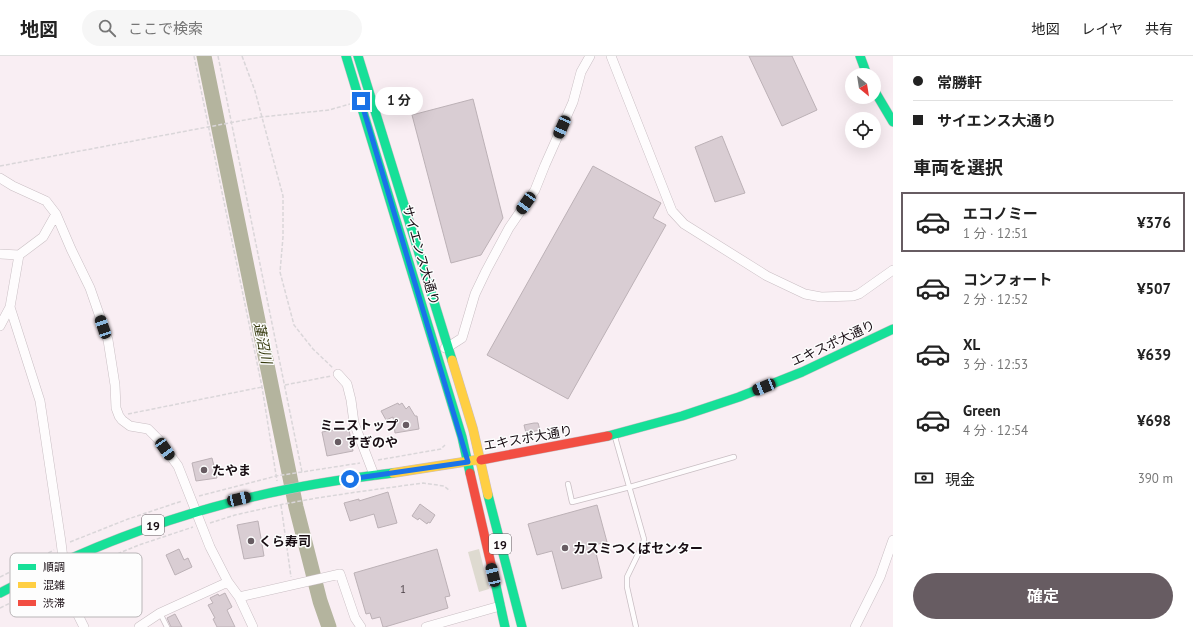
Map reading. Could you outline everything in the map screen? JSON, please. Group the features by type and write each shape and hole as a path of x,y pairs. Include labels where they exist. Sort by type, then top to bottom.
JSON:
{"main road":[{"name":"サイエンス大通り","path":"346,56 361,101 468,462"},
{"name":"サイエンス大通り","path":"358,56 448,347 481,460"},
{"path":"860,56 864,68"},
{"path":"881,102 893,122"},
{"name":"エキスポ大通り","path":"83,553 124,536 196,511 239,499 302,486 481,460 614,435 739,397 802,372 893,329"},
{"name":"19","path":"481,460 491,508 522,627"},
{"name":"19","path":"468,462 505,627"},
{"name":"エキスポ大通り","path":"0,593 10,588"}],"street":[{"path":"436,351 448,347 462,338 475,294 509,228 535,190 573,102 581,72 590,56"},
{"path":"611,56 672,211 684,224 767,276 805,294 821,297 853,296 859,294 893,270"},
{"path":"0,178 13,186 46,201 56,214 90,288 108,340 115,385 116,408 122,420 130,426 148,429 159,440 178,466 210,547 228,582 239,596 253,627"},
{"path":"0,326 10,307 19,256 43,237 56,214"},
{"path":"0,254 19,256"},
{"path":"10,307 40,401 62,553"},
{"path":"338,374 347,384 354,424 374,475"},
{"path":"855,627 880,577 893,540"},
{"path":"239,596 340,574 355,618 361,627"},
{"path":"139,627 160,613 228,582"},
{"path":"426,627 500,606"},
{"path":"79,617 84,627"}],"lane":[{"path":"614,435 644,539 643,544 626,577 626,587 636,627"},
{"path":"568,484 572,502 734,457"},
{"path":"160,613 167,627"}],"path":[{"path":"194,56 210,127 262,387 276,476 281,490"},
{"path":"218,56 302,472 276,476"},
{"path":"242,56 255,91 283,196 283,237 280,272 294,325 312,349 338,374"},
{"path":"0,166 261,117 330,110 361,101"},
{"path":"285,385 338,374"},
{"path":"120,416 262,387"},
{"path":"119,553 190,527 197,528 234,515 284,504 423,483 444,486 450,491"},
{"path":"281,505 291,579"},
{"path":"0,608 10,603"}],"shaded area":[{"path":"479,549 489,589 479,592 468,552"}],"building":[{"path":"749,56 792,56 817,110 782,126"},
{"path":"473,99 503,218 481,255 451,263 412,115"},
{"path":"722,136 745,193 715,202 695,147"},
{"path":"593,166 661,203 653,218 666,225 568,399 487,355"},
{"path":"398,403 399,405 402,403 406,409 409,406 415,416 417,416 419,429 395,433 393,417 386,420 381,411"},
{"path":"538,423 540,430 526,433 524,425"},
{"name":"すぎのや","path":"345,428 345,430 349,430 353,451 327,456 322,432"},
{"name":"たやま","path":"212,458 217,478 196,481 192,463"},
{"path":"388,492 397,523 378,528 374,514 350,521 344,503 359,499 359,501"},
{"path":"420,504 435,515 430,523 428,522 427,524 419,518 418,520 412,516"},
{"name":"カスミつくばセンター","path":"597,505 607,542 594,545 602,578 562,589 552,551 537,555 528,524"},
{"name":"くら寿司","path":"258,521 264,556 244,559 237,525"},
{"path":"179,549 184,560 188,558 192,567 175,575 166,555"},
{"path":"437,549 450,596 445,597 448,608 385,627 383,627 380,617 372,619 370,613 366,614 354,573"},
{"path":"225,593 232,607 227,610 235,627 217,627 213,619 215,618 208,605 213,603 210,598 218,594 219,596"},
{"path":"175,614 182,627 171,627 167,618"}],"waterway":[{"name":"蓮沼川","path":"204,56 296,507 320,601 329,627"}],"traffic: fast":[{"path":"346,56 462,437 470,473"},
{"path":"358,56 452,360"},
{"path":"860,56 864,68"},
{"path":"881,102 893,122"},
{"path":"608,436 682,416 739,397 802,372 893,329"},
{"path":"83,553 147,528 209,508 297,487 393,473"},
{"path":"488,495 522,627"},
{"path":"494,577 505,627"},
{"path":"0,593 10,588"}],"traffic: slow":[{"path":"452,360 473,429 488,495"},
{"path":"393,473 476,460"}],"traffic: jam":[{"path":"481,460 608,436"},
{"path":"470,473 494,577"}],"place":[{"name":"ミニストップ","path":"406,425"},
{"name":"すぎのや","path":"338,442"},
{"name":"たやま","path":"204,470"},
{"name":"くら寿司","path":"251,541"},
{"name":"カスミつくばセンター","path":"565,548"}],"route":[{"path":"350,479 468,462 462,437 361,101"}]}
